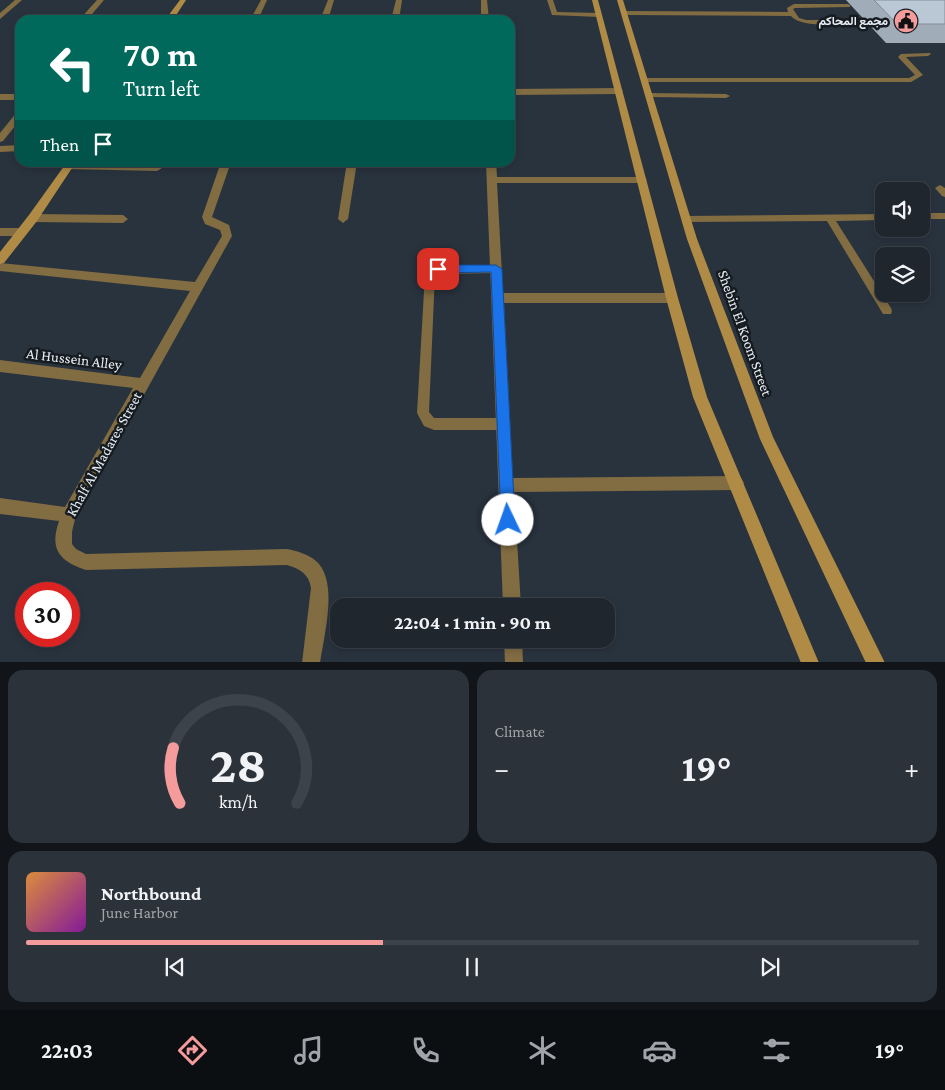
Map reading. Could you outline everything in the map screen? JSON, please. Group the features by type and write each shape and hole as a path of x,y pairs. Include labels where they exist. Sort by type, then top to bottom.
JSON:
{"street":[{"path":"0,16 19,0"},
{"path":"88,15 101,0"},
{"path":"173,15 183,0"},
{"path":"256,15 264,0"},
{"path":"326,15 331,0"},
{"path":"396,15 399,0"},
{"path":"484,0 485,15"},
{"path":"595,0 672,298 700,397 810,662"},
{"name":"Shebin El Koom Street","path":"622,6 686,219 767,439 876,662"},
{"path":"515,92 619,91"},
{"path":"0,97 15,97"},
{"path":"0,139 15,120"},
{"path":"0,148 15,148"},
{"path":"0,260 33,218 69,167"},
{"path":"128,167 157,168"},
{"name":"Khalf Al Madares Street","path":"224,167 207,217 209,221 225,228 228,236 69,516 62,532 63,547 72,558 86,562 287,557 301,560 312,567 319,580 321,595 310,662"},
{"path":"343,219 351,167"},
{"path":"492,167 512,598"},
{"path":"492,180 642,180"},
{"path":"33,218 123,219"},
{"path":"0,232 22,232"},
{"path":"0,267 199,287"},
{"path":"498,298 672,298"},
{"name":"Al Hussein Alley","path":"0,366 144,384"},
{"path":"506,485 736,483"},
{"path":"0,506 69,516"},
{"path":"513,648 514,662"}],"lane":[{"path":"550,0 554,14 599,15"},
{"path":"843,0 854,11"},
{"path":"622,6 793,14"},
{"path":"848,6 794,6 789,9 797,19 805,22 864,22"},
{"path":"859,16 871,28"},
{"path":"645,80 911,80 919,75 902,57 903,55 928,54"},
{"path":"650,95 726,96"},
{"path":"930,216 945,216"},
{"path":"686,219 875,217"},
{"path":"830,218 887,311"},
{"path":"496,269 438,269 430,274 423,413 428,422 434,424 503,424"}],"building":[{"path":"874,0 945,0 945,24 897,24"}],"place":[{"name":"مجمع المحاكم","path":"906,21"}],"route":[{"path":"438,269 496,269 508,520"}]}
